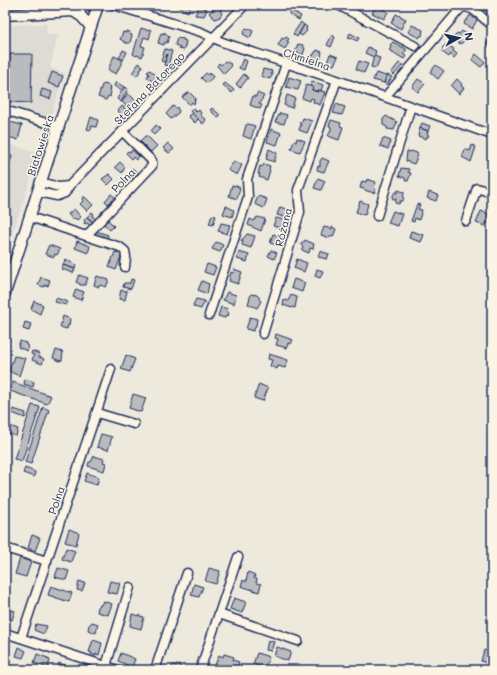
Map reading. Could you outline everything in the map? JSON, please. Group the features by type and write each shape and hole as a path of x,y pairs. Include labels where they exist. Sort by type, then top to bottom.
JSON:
{"main road":[{"path":"5,15 73,11 87,5"},
{"name":"Białowieska","path":"6,289 98,5"},
{"path":"73,11 81,16 91,27"}],"street":[{"name":"Chmielna","path":"114,5 201,32 222,42 337,80 492,135"},
{"name":"Stefana Batorego","path":"40,187 70,186 245,5"},
{"path":"338,5 415,46"},
{"path":"385,97 461,8 465,6 469,7 488,22"},
{"path":"209,315 248,197 246,179 286,64"},
{"name":"Różana","path":"263,334 300,212 298,190 337,80"},
{"path":"376,216 411,106"},
{"path":"5,110 59,127"},
{"name":"Polna","path":"86,236 152,166 152,161 123,132"},
{"path":"466,221 477,188 492,193"},
{"path":"30,217 120,247 125,251 126,257 124,268"},
{"name":"Polna","path":"21,638 111,369"},
{"path":"97,413 134,424"},
{"path":"5,548 47,561"},
{"path":"200,670 238,557"},
{"path":"155,670 187,573"},
{"path":"5,633 111,668 130,587"},
{"path":"219,614 298,640"}],"shaded area":[{"path":"46,24 47,35 58,35 50,68 65,73 50,119 8,105 8,25"},
{"path":"5,143 39,154 7,250 5,249"}],"building":[{"path":"182,5 191,5 188,12 181,9"},
{"path":"217,5 224,8 220,11 222,13 220,17 215,19 209,13"},
{"path":"481,5 491,5 492,9 489,13 479,7"},
{"path":"199,6 207,9 204,16 195,15"},
{"path":"376,6 388,12 384,19 372,13"},
{"path":"291,10 301,16 299,20 289,14"},
{"path":"396,14 406,19 401,29 391,23"},
{"path":"470,15 477,20 472,29 464,24"},
{"path":"301,22 304,25 297,37 293,34"},
{"path":"304,25 307,27 307,31 302,36 299,34"},
{"path":"412,25 423,30 422,36 419,38 408,32"},
{"path":"141,28 147,30 150,29 151,31 149,39 144,37 141,46 145,47 142,57 133,54"},
{"path":"246,28 253,31 250,38 243,34"},
{"path":"126,31 130,32 129,34 132,35 130,43 126,43 120,39 123,32 126,33"},
{"path":"462,31 468,35 461,44 455,41 453,37"},
{"path":"164,32 169,36 167,43 165,42 164,45 158,43 161,33 164,34"},
{"path":"350,33 359,38 357,41 348,38"},
{"path":"332,35 335,37 331,47 327,45"},
{"path":"492,36 492,49 486,44"},
{"path":"286,37 289,39 287,41 289,42 285,49 278,45 282,38 284,39"},
{"path":"177,38 184,39 183,40 186,41 184,50 179,49 180,47 175,45"},
{"path":"393,42 406,49 403,54 406,56 404,59 389,50 391,48 390,45"},
{"path":"298,44 303,45 305,48 303,55 295,52"},
{"path":"446,44 454,49 453,51 457,54 454,58 451,54 449,57 442,52 443,47"},
{"path":"368,47 376,51 374,57 365,53"},
{"path":"165,49 172,51 168,66 164,65 165,62 161,61"},
{"path":"123,50 127,52 123,60 119,58"},
{"path":"317,50 322,52 320,62 311,58"},
{"path":"10,54 32,54 31,103 10,102"},
{"path":"330,54 338,57 334,65 327,63"},
{"path":"476,54 485,62 481,67 472,60"},
{"path":"114,56 123,60 116,74 108,70"},
{"path":"374,56 380,58 376,68 371,67"},
{"path":"243,59 247,61 244,70 239,68"},
{"path":"225,61 231,64 231,67 224,74 217,66 219,63 221,65"},
{"path":"359,61 368,64 364,73 356,69"},
{"path":"139,63 143,66 137,76 132,73"},
{"path":"399,63 403,65 394,75 391,73"},
{"path":"436,65 444,71 438,79 430,72"},
{"path":"263,69 272,71 271,74 273,74 270,79 261,76"},
{"path":"150,70 157,76 152,81 147,77 149,74 147,72"},
{"path":"52,72 63,76 59,87 48,83"},
{"path":"206,73 209,75 210,73 213,77 207,83 201,78"},
{"path":"376,73 386,76 384,83 373,80"},
{"path":"244,74 248,78 240,88 236,84"},
{"path":"387,75 392,77 387,85 384,83"},
{"path":"289,77 301,81 298,90 286,87"},
{"path":"418,79 425,84 418,92 412,87"},
{"path":"457,79 464,88 459,94 451,86"},
{"path":"312,81 323,85 321,91 318,90 318,92 312,90 313,87 310,86"},
{"path":"116,82 124,87 122,91 114,86"},
{"path":"225,83 234,90 232,93 223,85"},
{"path":"104,84 110,86 109,91 111,92 110,97 108,96 106,100 98,97 102,85"},
{"path":"306,85 313,87 312,90 325,92 320,105 313,102 314,99 311,98 310,101 302,98"},
{"path":"124,87 128,89 121,102 117,99"},
{"path":"42,89 52,92 50,99 40,96"},
{"path":"189,92 196,99 194,104 192,102 190,105 182,97"},
{"path":"128,93 136,101 129,108 122,102"},
{"path":"257,93 264,96 259,104 262,105 260,109 250,105 253,96 256,97"},
{"path":"287,95 295,98 292,108 284,105"},
{"path":"336,104 345,107 342,115 333,113"},
{"path":"122,106 129,112 123,118 118,111"},
{"path":"173,106 176,108 177,107 179,112 171,119 166,114"},
{"path":"193,108 197,112 199,110 201,113 200,115 206,120 203,124 190,111"},
{"path":"212,108 220,115 218,118 210,110"},
{"path":"192,113 198,119 195,123 188,116"},
{"path":"280,113 287,115 284,124 275,122"},
{"path":"386,116 397,122 394,130 387,129 387,127 383,125 383,119"},
{"path":"91,117 98,120 96,127 92,126 91,130 87,129"},
{"path":"303,118 312,121 307,133 299,130 301,124 299,123"},
{"path":"331,120 341,123 340,126 343,127 339,140 328,136 331,130 331,127 329,126"},
{"path":"10,122 22,125 18,140 6,136"},
{"path":"422,123 430,126 428,131 420,128"},
{"path":"248,124 255,126 251,139 243,136 246,125"},
{"path":"156,125 160,129 154,135 151,131"},
{"path":"420,128 428,131 427,134 429,135 426,139 418,136"},
{"path":"271,129 281,133 277,145 267,142"},
{"path":"147,136 157,146 151,152 140,141"},
{"path":"297,138 305,141 300,152 291,149"},
{"path":"383,138 391,141 388,149 380,146"},
{"path":"168,143 174,149 169,153 163,148"},
{"path":"472,145 476,147 471,162 462,157 465,149 470,151"},
{"path":"269,149 277,153 274,162 266,159"},
{"path":"132,150 139,156 136,160 133,157 132,159 126,153"},
{"path":"407,151 417,153 418,155 414,164 406,161"},
{"path":"5,154 12,156 5,179"},
{"path":"322,158 329,161 324,172 317,170 318,166 320,167 320,161"},
{"path":"234,161 242,165 237,175 228,170"},
{"path":"120,162 125,167 122,173 115,167"},
{"path":"264,164 270,166 267,180 259,177 260,174 258,174 260,166 262,167"},
{"path":"132,168 139,174 134,180 131,177 133,174 130,171"},
{"path":"401,168 409,169 408,172 411,173 408,181 399,176"},
{"path":"109,174 114,179 108,185 102,179"},
{"path":"318,178 325,181 321,190 314,188"},
{"path":"367,179 376,182 374,187 376,189 374,193 360,188 362,181 366,182"},
{"path":"232,185 240,188 237,199 229,196"},
{"path":"398,190 404,192 403,201 400,201 399,204 395,203 396,199 393,199 392,197"},
{"path":"429,192 438,195 436,201 427,198"},
{"path":"111,194 117,199 114,202 112,200 108,204 105,201"},
{"path":"258,196 267,199 264,208 255,204"},
{"path":"83,197 85,197 93,205 87,211 80,204 83,201"},
{"path":"360,201 368,204 365,215 356,212"},
{"path":"417,204 420,205 418,209 422,210 419,220 415,218 414,222 411,221"},
{"path":"226,206 234,210 232,217 223,214"},
{"path":"280,207 290,210 288,218 277,215"},
{"path":"74,209 81,217 77,220 75,218 73,220 68,214"},
{"path":"393,211 402,214 398,226 388,223"},
{"path":"481,211 489,214 487,224 485,223 485,226 476,223"},
{"path":"92,212 94,214 92,216 97,220 94,223 87,217"},
{"path":"212,215 216,216 213,225 209,224"},
{"path":"87,217 94,223 91,226 84,223 84,220"},
{"path":"257,217 265,219 261,231 248,225 250,219 254,221"},
{"path":"106,218 114,226 110,230 102,222"},
{"path":"276,218 284,220 281,228 273,226"},
{"path":"221,223 230,225 227,234 218,231"},
{"path":"324,227 332,229 332,227 336,229 333,237 330,236 330,238 321,235"},
{"path":"96,231 108,235 107,240 94,236"},
{"path":"411,231 424,235 421,242 409,238"},
{"path":"247,234 255,236 251,248 242,245 243,241 241,241"},
{"path":"273,234 282,237 279,246 270,243"},
{"path":"305,240 314,244 313,249 310,248 309,253 302,250 303,247 301,245"},
{"path":"77,241 90,246 88,253 75,248"},
{"path":"216,242 223,245 220,252 212,249"},
{"path":"49,245 60,249 54,257 45,254"},
{"path":"271,250 277,253 274,259 268,256"},
{"path":"320,251 329,254 327,259 318,257"},
{"path":"115,252 122,254 116,270 109,267"},
{"path":"239,252 249,255 247,262 237,259"},
{"path":"297,259 307,263 304,272 294,268"},
{"path":"65,260 76,264 75,269 63,265"},
{"path":"207,264 216,267 213,275 204,272"},
{"path":"63,265 75,269 73,273 62,269"},
{"path":"234,269 242,272 238,284 229,281 231,272 233,273"},
{"path":"317,269 323,271 320,278 315,276"},
{"path":"79,275 88,278 85,285 80,285 76,282"},
{"path":"97,276 109,280 106,287 94,285"},
{"path":"41,277 50,280 48,286 45,285 44,287 38,285"},
{"path":"131,279 134,280 131,289 123,287 124,283 130,283"},
{"path":"294,279 305,283 302,292 291,288"},
{"path":"202,281 209,284 207,294 198,290"},
{"path":"76,289 84,292 81,300 73,297"},
{"path":"121,290 127,291 125,300 119,299"},
{"path":"227,292 236,295 234,304 223,300"},
{"path":"251,294 257,295 261,301 257,308 248,304"},
{"path":"291,295 297,297 295,308 283,305 284,300 288,301"},
{"path":"56,298 68,302 66,305 55,302"},
{"path":"196,299 205,301 201,309 194,307 193,305"},
{"path":"34,301 43,305 40,314 31,309"},
{"path":"221,307 228,309 228,316 226,315 225,318 218,316"},
{"path":"63,316 70,319 67,329 60,327"},
{"path":"250,317 257,319 256,326 253,331 246,329"},
{"path":"25,322 31,324 29,331 23,329"},
{"path":"276,334 293,340 291,344 288,343 287,348 276,345 278,339 275,338"},
{"path":"20,341 26,343 28,346 27,351 18,347"},
{"path":"56,350 63,352 62,360 60,361 53,358"},
{"path":"32,351 40,354 39,357 44,359 42,364 32,360 34,355 31,354"},
{"path":"269,354 288,360 285,368 278,366 277,369 270,366 272,360 268,359"},
{"path":"126,355 135,359 130,372 121,369"},
{"path":"14,356 25,358 19,376 9,371"},
{"path":"25,379 34,382 33,387 24,384"},
{"path":"13,382 51,396 47,404 10,391"},
{"path":"259,384 268,388 263,401 254,398"},
{"path":"133,394 146,398 141,412 129,408"},
{"path":"32,405 40,407 22,461 14,459"},
{"path":"43,407 49,410 31,464 25,462"},
{"path":"13,409 26,413 25,418 12,413"},
{"path":"10,426 18,429 16,436 7,433"},
{"path":"101,434 112,437 108,450 97,447"},
{"path":"94,456 104,459 103,462 106,463 104,471 88,466 89,462 91,462"},
{"path":"25,468 35,472 34,477 23,473"},
{"path":"87,473 99,477 97,485 84,481"},
{"path":"69,529 79,533 76,545 65,542"},
{"path":"32,535 40,538 35,551 28,548"},
{"path":"66,548 75,551 71,562 62,559"},
{"path":"20,558 31,562 26,577 15,574"},
{"path":"58,568 69,571 66,580 55,577"},
{"path":"209,568 220,571 216,584 205,581"},
{"path":"248,572 255,575 254,578 257,579 256,583 261,584 259,592 241,586 243,580 246,582"},
{"path":"79,581 85,583 82,591 77,590"},
{"path":"110,581 120,583 117,594 107,592"},
{"path":"194,584 203,587 199,597 191,595"},
{"path":"51,586 72,593 69,602 48,595"},
{"path":"234,598 246,602 242,613 230,609"},
{"path":"103,601 112,604 108,615 97,612 98,607"},
{"path":"5,608 15,611 12,620 5,618"},
{"path":"132,614 144,617 141,629 130,626"},
{"path":"92,622 98,624 96,633 88,630 89,625"},
{"path":"36,624 47,626 44,634 34,630"},
{"path":"93,640 102,643 99,655 96,654 96,656 89,652"},
{"path":"268,640 274,642 271,651 266,650"},
{"path":"19,647 26,651 23,658 16,656"},
{"path":"277,647 291,652 288,661 274,656"},
{"path":"484,650 492,652 492,665 481,661"},
{"path":"121,653 135,659 132,667 118,661"},
{"path":"257,653 269,657 265,668 253,664"},
{"path":"37,654 50,660 48,668 34,663"},
{"path":"224,654 234,657 233,660 239,662 236,670 230,670 215,665 219,655 223,657"},
{"path":"59,663 71,667 70,670 56,670"},
{"path":"178,664 187,670 170,670 173,665 176,666"}]}
